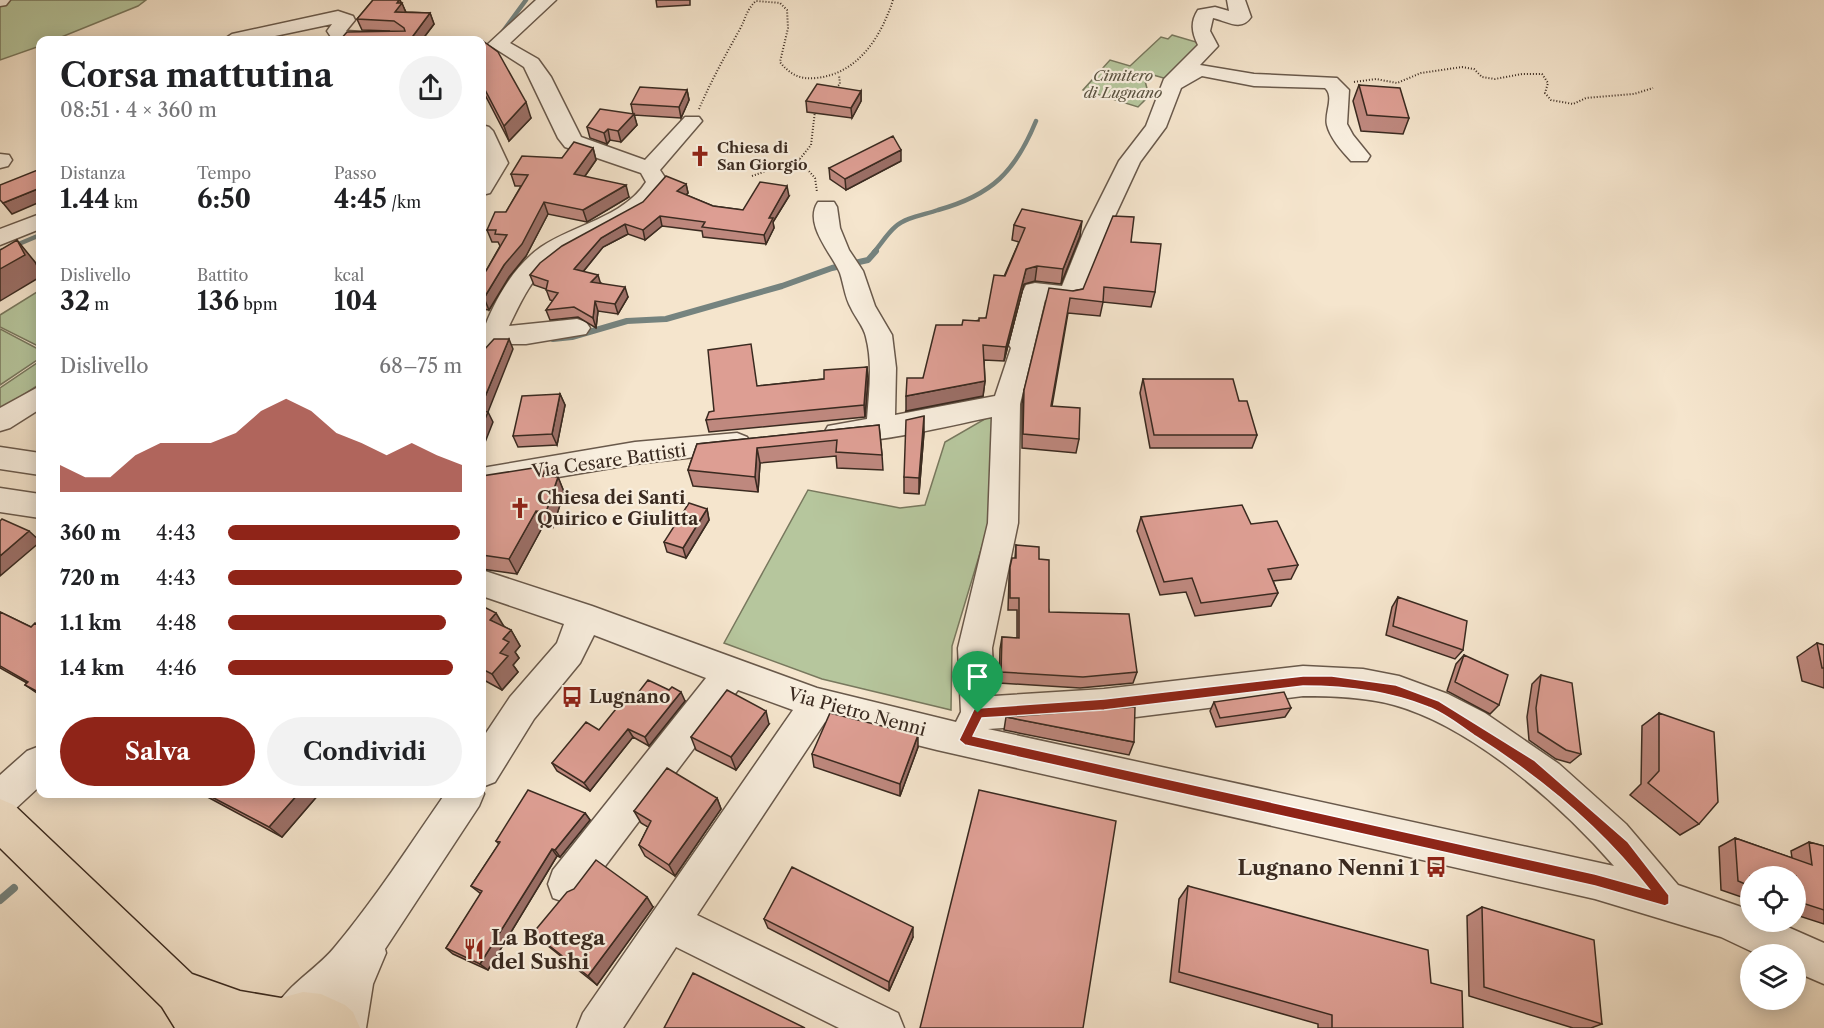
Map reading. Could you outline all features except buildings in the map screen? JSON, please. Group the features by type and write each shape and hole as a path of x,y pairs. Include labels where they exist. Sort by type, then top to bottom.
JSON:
{"main road":[{"path":"0,819 144,962 178,991 202,1028"},
{"path":"178,991 240,1014 279,1021 306,1014 323,1016 337,1028"}],"street":[{"path":"487,344 513,290 523,276 551,251 595,230 637,204 656,186 656,178 649,169 573,142 568,138 541,77 531,63 490,45 547,0"},
{"path":"1236,0 1236,6 1242,17 1239,20 1215,12 1204,14 1201,31 1208,46 1174,79 1170,86 1156,128 1130,161 1096,231 1071,295 1035,291 1006,404 1003,523 975,648 972,726 1104,705 1303,681 1343,682 1396,690 1435,704 1530,764 1623,846 1665,900"},
{"path":"251,36 341,17 345,20 336,31 338,36"},
{"path":"1170,86 1188,73 1202,70 1254,80 1330,82 1336,85 1340,92 1337,124 1359,156"},
{"path":"649,169 692,121"},
{"path":"486,140 497,163 486,181"},
{"path":"826,209 828,228 848,266 862,306 879,335 883,368 881,428"},
{"path":"0,238 36,223"},
{"path":"487,344 526,335 577,328"},
{"path":"0,422 36,399"},
{"path":"811,436 881,428 1006,404"},
{"name":"Via Cesare Battisti","path":"486,478 635,453 764,441"},
{"path":"0,458 36,463"},
{"path":"0,500 36,505"},
{"name":"Via Pietro Nenni","path":"486,584 623,631 817,704 972,726 1595,880 1725,920 1824,964"},
{"path":"523,706 563,660 577,637 572,613"},
{"path":"486,764 523,706 572,613"},
{"path":"563,660 593,639 623,631"},
{"path":"567,884 730,672"},
{"path":"597,1028 671,923 817,704"},
{"path":"0,799 36,767"},
{"path":"279,1021 343,969 378,926 463,798"},
{"path":"671,923 883,1028"},
{"path":"345,1028 353,984 378,926"}],"path":[{"path":"692,121 719,63 742,26 747,9 756,1 780,3 787,10 788,28 780,62 788,73 806,79 824,79 839,75 853,65 870,46 894,0"},
{"path":"1336,85 1376,79 1397,82 1421,74 1462,67 1474,69 1482,76 1495,79 1522,74 1542,74 1548,82 1545,93 1551,100 1561,104 1573,104 1586,98 1634,94 1653,88"},
{"path":"833,91 840,84 839,75"},
{"path":"752,176 799,160 811,145 813,113 819,106"},
{"path":"799,160 815,178 818,205 826,209"}],"green space":[{"path":"0,0 146,0 138,6 64,36 36,36 36,47 0,60"},
{"name":"Cimitero di Lugnano","path":"1172,35 1203,44 1167,79 1146,73 1144,77 1149,96 1138,107 1083,90 1110,60 1130,66 1161,37 1168,39"},
{"path":"36,292 36,345 0,327 0,315"},
{"path":"0,329 36,348 36,361 0,385"},
{"path":"36,364 36,387 0,410 0,388"},
{"path":"990,416 996,417 989,523 952,646 951,710 822,679 724,643 808,490 900,508 925,505 945,442"}],"waterway":[{"path":"501,34 526,0"},
{"path":"874,252 899,224 957,204 987,189 1010,168 1036,121"},
{"path":"3,251 0,252 36,237"},
{"path":"553,339 572,337 627,321 666,319 782,286 832,268 868,260 876,251"},
{"path":"0,900 14,888"}],"place":[{"name":"Chiesa di San Giorgio","path":"700,156"},
{"name":"Chiesa dei Santi Quirico e Giulitta","path":"520,508"},
{"name":"Lugnano","path":"572,697"},
{"name":"Lugnano Nenni 1","path":"1436,867"},
{"name":"La Bottega del Sushi","path":"474,949"}],"route":[{"path":"1303,681 1353,683 1396,690 1435,704 1530,764 1623,846 1652,880 1665,900 1595,880 965,740 978,713 1104,705 1303,681"}]}
